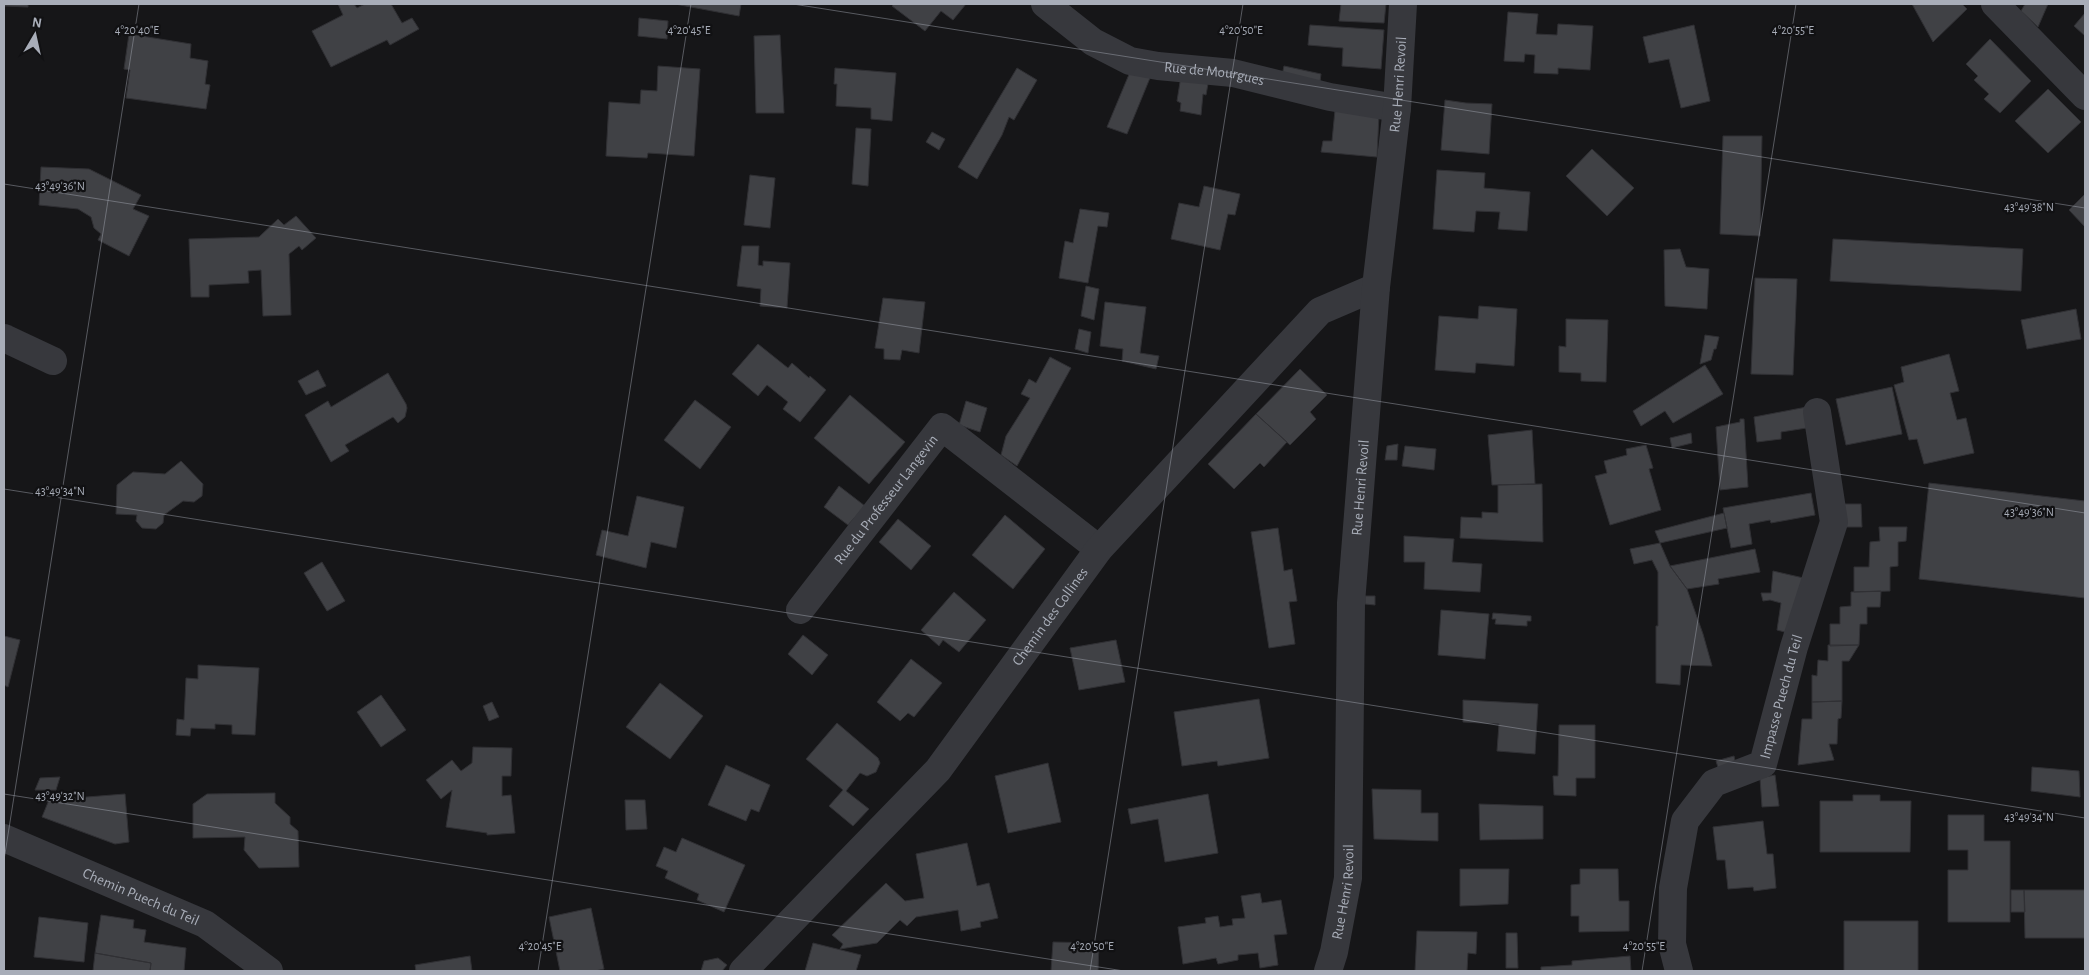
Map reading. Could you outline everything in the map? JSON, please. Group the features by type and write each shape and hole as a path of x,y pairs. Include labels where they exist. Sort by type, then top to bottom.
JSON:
{"street":[{"name":"Rue de Mourgues","path":"1046,4 1093,42 1130,60 1158,66 1233,72 1330,97 1397,108"},
{"name":"Rue Henri Revoil","path":"1328,971 1334,952 1348,878 1351,603 1376,287 1397,108 1403,4"},
{"path":"1995,4 2085,96"},
{"name":"Chemin des Collines","path":"743,971 938,770 1099,549 1320,311 1376,287"},
{"path":"4,338 53,360"},
{"name":"Impasse Puech du Teil","path":"1679,971 1672,944 1673,888 1685,821 1714,783 1763,764 1794,647 1834,522 1818,412"},
{"name":"Rue du Professeur Langevin","path":"800,610 942,426 1099,549"},
{"name":"Chemin Puech du Teil","path":"4,838 205,924 270,971"}],"building":[{"path":"4,4 28,4 28,7 4,6"},
{"path":"338,4 354,4 357,8 365,4 391,4 402,23 412,18 419,29 390,45 387,40 331,67 312,31 343,15"},
{"path":"675,4 741,4 739,16"},
{"path":"894,4 966,4 953,20 941,11 925,31 892,6"},
{"path":"1341,4 1386,4 1384,23 1339,21"},
{"path":"1912,4 1962,4 1967,9 1933,42"},
{"path":"2025,4 2048,4 2038,27 2021,11"},
{"path":"1508,12 1538,14 1536,34 1557,35 1558,24 1593,26 1590,70 1558,68 1558,74 1534,73 1535,55 1525,54 1524,62 1504,61"},
{"path":"2085,13 2085,36 2074,26"},
{"path":"639,18 668,21 667,39 638,36"},
{"path":"1310,25 1384,30 1381,69 1342,66 1343,48 1308,45"},
{"path":"1694,25 1710,101 1681,108 1669,59 1649,63 1643,37"},
{"path":"129,34 191,44 190,58 208,61 205,84 210,85 206,109 126,98 130,70 124,69"},
{"path":"780,35 784,113 756,113 754,36"},
{"path":"1990,39 2031,81 2000,113 1984,99 1989,94 1974,80 1978,76 1966,64"},
{"path":"658,66 700,69 694,156 648,153 647,158 606,156 609,102 640,104 641,90 657,91"},
{"path":"1284,66 1321,74 1319,89 1281,80"},
{"path":"835,68 896,73 892,121 871,119 871,108 836,106 837,84 834,84"},
{"path":"1017,68 1037,80 1014,120 1009,117 1002,135 977,179 958,167"},
{"path":"1130,72 1152,73 1127,134 1107,127"},
{"path":"1181,76 1209,78 1206,95 1203,94 1201,115 1180,111 1181,103 1177,101"},
{"path":"2048,89 2081,122 2048,153 2015,121"},
{"path":"1445,100 1492,104 1489,154 1441,150"},
{"path":"1335,110 1379,114 1377,157 1321,152 1323,141 1332,141"},
{"path":"856,128 871,129 868,186 852,184"},
{"path":"932,132 945,139 939,150 926,142"},
{"path":"1723,136 1762,136 1760,236 1720,234"},
{"path":"1592,149 1634,188 1607,216 1566,176"},
{"path":"41,167 89,169 141,195 133,209 149,216 129,256 98,240 101,234 94,228 91,217 78,209 39,205"},
{"path":"1437,170 1485,173 1484,188 1530,192 1527,231 1498,229 1500,212 1476,211 1474,232 1433,229"},
{"path":"750,175 775,178 770,228 744,225"},
{"path":"1204,186 1240,194 1235,215 1228,214 1220,250 1171,239 1179,203 1199,207"},
{"path":"2085,194 2085,227 2069,210"},
{"path":"1080,209 1109,213 1107,227 1098,226 1088,283 1059,278 1065,241 1073,243"},
{"path":"296,216 316,238 302,250 299,246 289,254 291,315 263,316 261,270 248,271 249,283 209,285 209,297 191,297 189,239 259,237 278,219 284,225"},
{"path":"1833,239 2023,249 2021,291 1830,281"},
{"path":"742,246 759,246 758,265 763,266 763,261 790,263 787,308 760,306 761,289 737,286"},
{"path":"1680,249 1686,267 1709,269 1707,309 1665,306 1664,250"},
{"path":"1755,278 1797,279 1793,375 1751,374"},
{"path":"1086,286 1099,289 1094,320 1081,316"},
{"path":"883,298 925,302 919,353 902,350 900,360 884,359 884,349 875,348"},
{"path":"1105,302 1146,307 1140,353 1159,356 1156,369 1122,361 1123,349 1100,346"},
{"path":"1479,306 1517,309 1514,366 1476,363 1475,373 1435,370 1439,316 1478,319"},
{"path":"2076,309 2081,339 2027,349 2021,320"},
{"path":"1566,319 1608,320 1606,382 1581,381 1581,373 1559,372 1559,346 1566,347"},
{"path":"1079,329 1091,332 1088,353 1075,349"},
{"path":"1705,335 1719,337 1711,360 1700,364"},
{"path":"758,344 788,368 792,363 826,390 800,422 783,409 788,402 767,385 758,396 732,374"},
{"path":"1949,354 1959,391 1950,393 1957,420 1966,418 1974,453 1924,464 1917,439 1909,440 1894,385 1904,382 1901,367"},
{"path":"1050,357 1071,368 1017,466 1001,455 1006,436 1030,398 1021,394 1029,379 1036,383"},
{"path":"1705,365 1723,394 1673,423 1665,411 1641,426 1633,411"},
{"path":"1300,369 1327,395 1310,412 1316,419 1290,445 1256,414"},
{"path":"318,370 326,386 306,395 298,381"},
{"path":"388,373 406,404 405,417 398,423 393,417 345,445 349,451 331,462 305,415 328,401 331,407"},
{"path":"1892,387 1902,434 1846,445 1836,399"},
{"path":"850,395 905,442 869,484 814,438"},
{"path":"695,400 731,427 700,469 664,440"},
{"path":"966,401 987,408 980,432 959,425"},
{"path":"1812,406 1813,427 1781,432 1781,439 1757,442 1754,417"},
{"path":"1256,414 1287,442 1264,467 1260,463 1234,489 1208,464"},
{"path":"1740,419 1744,419 1748,487 1720,490 1716,427 1740,422"},
{"path":"1532,430 1535,484 1492,485 1488,435"},
{"path":"1691,433 1692,443 1672,448 1670,438"},
{"path":"1398,444 1397,460 1385,460 1387,446"},
{"path":"1646,445 1653,468 1649,469 1661,510 1610,525 1595,476 1607,473 1604,461 1627,455 1626,449"},
{"path":"1405,446 1436,449 1434,470 1402,466"},
{"path":"181,461 203,484 202,496 194,502 183,501 164,515 163,523 156,529 142,528 136,521 137,515 116,514 117,485 133,472 165,474"},
{"path":"1929,483 2085,501 2085,598 1919,579"},
{"path":"1542,484 1543,542 1460,538 1461,517 1482,518 1482,512 1498,513 1498,485"},
{"path":"839,486 865,506 848,525 824,507"},
{"path":"1811,493 1815,515 1771,523 1770,520 1749,524 1752,544 1731,548 1723,508"},
{"path":"637,496 684,507 676,548 651,542 646,568 596,555 602,530 628,536"},
{"path":"1842,504 1861,504 1862,527 1845,527"},
{"path":"1724,513 1727,528 1660,543 1655,531"},
{"path":"1005,515 1045,549 1013,589 972,555"},
{"path":"898,519 931,546 911,570 879,542"},
{"path":"1879,527 1907,527 1906,541 1898,542 1898,566 1890,567 1890,591 1854,592 1854,567 1869,567 1870,542 1880,541"},
{"path":"1278,528 1284,571 1292,569 1297,601 1289,602 1295,644 1269,648 1251,532"},
{"path":"1404,536 1454,539 1452,562 1482,564 1480,592 1424,589 1425,562 1404,562"},
{"path":"1660,543 1670,566 1687,589 1712,666 1681,665 1680,685 1656,683 1658,572 1652,560 1634,564 1630,549"},
{"path":"1755,549 1760,572 1718,579 1719,584 1687,589 1670,566"},
{"path":"322,562 345,601 327,611 304,573"},
{"path":"1773,571 1808,579 1792,634 1777,630 1781,603 1770,600 1763,601 1761,593 1771,593"},
{"path":"1881,591 1880,607 1867,607 1867,624 1860,624 1859,645 1830,646 1830,624 1840,624 1840,607 1851,606 1851,592"},
{"path":"954,592 986,620 959,652 943,640 939,646 921,630"},
{"path":"1365,596 1375,596 1375,605 1365,604"},
{"path":"1441,610 1489,614 1485,659 1438,655"},
{"path":"1493,613 1531,616 1531,621 1527,621 1527,626 1495,624 1496,619 1492,619"},
{"path":"803,635 828,655 812,675 788,654"},
{"path":"4,636 20,640 8,687 4,685"},
{"path":"1116,640 1125,682 1079,690 1070,648"},
{"path":"1828,645 1859,645 1849,661 1842,661 1842,701 1812,702 1812,675 1817,676 1818,660 1828,661"},
{"path":"911,659 942,683 914,717 908,713 900,721 877,702"},
{"path":"198,665 259,668 255,735 232,734 232,725 215,724 215,729 191,728 190,736 176,735 177,719 184,720 186,678 198,679"},
{"path":"660,683 703,716 670,759 626,727"},
{"path":"381,695 406,730 381,747 357,712"},
{"path":"1259,699 1269,758 1218,766 1217,761 1182,766 1174,712"},
{"path":"1463,700 1538,704 1535,754 1497,751 1499,724 1463,722"},
{"path":"1842,701 1841,718 1838,719 1837,744 1829,744 1834,760 1798,765 1802,719 1812,719 1812,702"},
{"path":"492,702 499,717 489,721 483,706"},
{"path":"837,723 878,758 880,763 876,772 867,776 860,773 846,791 869,809 853,826 829,806 843,790 806,759"},
{"path":"1559,725 1595,725 1595,778 1576,778 1576,796 1554,795 1553,776 1558,776"},
{"path":"473,747 512,748 511,776 502,776 502,796 511,795 515,833 487,835 487,833 446,827 452,790 441,799 426,780 452,760 461,771 472,763"},
{"path":"1734,756 1737,770 1720,774 1716,761"},
{"path":"1048,763 1061,822 1008,833 995,776"},
{"path":"726,765 770,785 759,812 751,809 746,821 708,805"},
{"path":"2032,767 2079,771 2080,797 2031,791"},
{"path":"1775,775 1779,806 1762,807 1760,778"},
{"path":"60,777 56,790 35,790 40,778"},
{"path":"1372,789 1421,790 1421,813 1438,813 1438,841 1374,839"},
{"path":"275,793 275,803 290,817 290,824 298,831 299,867 259,868 244,850 245,837 193,838 193,804 207,794"},
{"path":"125,794 129,842 115,844 42,817 49,800"},
{"path":"1208,794 1218,853 1165,862 1158,819 1131,824 1128,809"},
{"path":"1853,795 1880,795 1880,801 1911,801 1910,852 1820,852 1820,801 1853,801"},
{"path":"625,800 645,800 647,829 626,830"},
{"path":"1479,804 1543,806 1543,839 1480,840"},
{"path":"1948,815 1984,815 1984,841 2010,841 2010,922 1948,922 1948,870 1968,870 1968,850 1948,850"},
{"path":"1763,821 1767,854 1773,854 1776,888 1754,891 1753,887 1728,889 1725,860 1717,860 1713,827"},
{"path":"682,838 745,865 724,912 697,900 699,894 665,878 668,871 656,866 664,847 676,852"},
{"path":"967,843 977,886 989,883 998,918 980,922 981,927 961,931 958,910 916,917 907,926 900,920 877,943 840,949 843,944 832,935 886,883 905,901 924,898 916,854"},
{"path":"1460,869 1509,869 1508,904 1460,906"},
{"path":"1580,869 1618,869 1619,901 1629,901 1629,931 1579,932 1579,916 1571,916 1571,885 1580,884"},
{"path":"2011,890 2024,890 2025,912 2011,912"},
{"path":"2024,890 2085,890 2085,938 2025,938"},
{"path":"1260,893 1262,903 1281,900 1287,934 1274,935 1278,965 1260,968 1258,953 1238,955 1238,960 1218,964 1216,958 1183,964 1178,927 1206,923 1205,918 1218,916 1220,927 1233,925 1232,919 1245,918 1241,896"},
{"path":"591,908 604,969 595,971 560,971 549,917"},
{"path":"101,915 134,920 133,928 146,930 144,942 186,948 184,971 150,971 151,963 95,953"},
{"path":"39,917 88,923 84,962 34,957"},
{"path":"1844,921 1918,921 1918,971 1844,971"},
{"path":"1417,931 1477,932 1476,954 1468,953 1467,971 1415,971"},
{"path":"1506,933 1517,933 1518,968 1506,968"},
{"path":"1053,942 1099,943 1098,971 1051,971"},
{"path":"813,943 861,955 856,971 805,971"},
{"path":"95,953 151,963 150,971 93,971"},
{"path":"470,956 472,971 416,971 415,965"},
{"path":"1630,956 1631,971 1541,971 1541,967 1572,965 1572,961"},
{"path":"718,958 727,965 722,971 701,971 704,961"}]}
